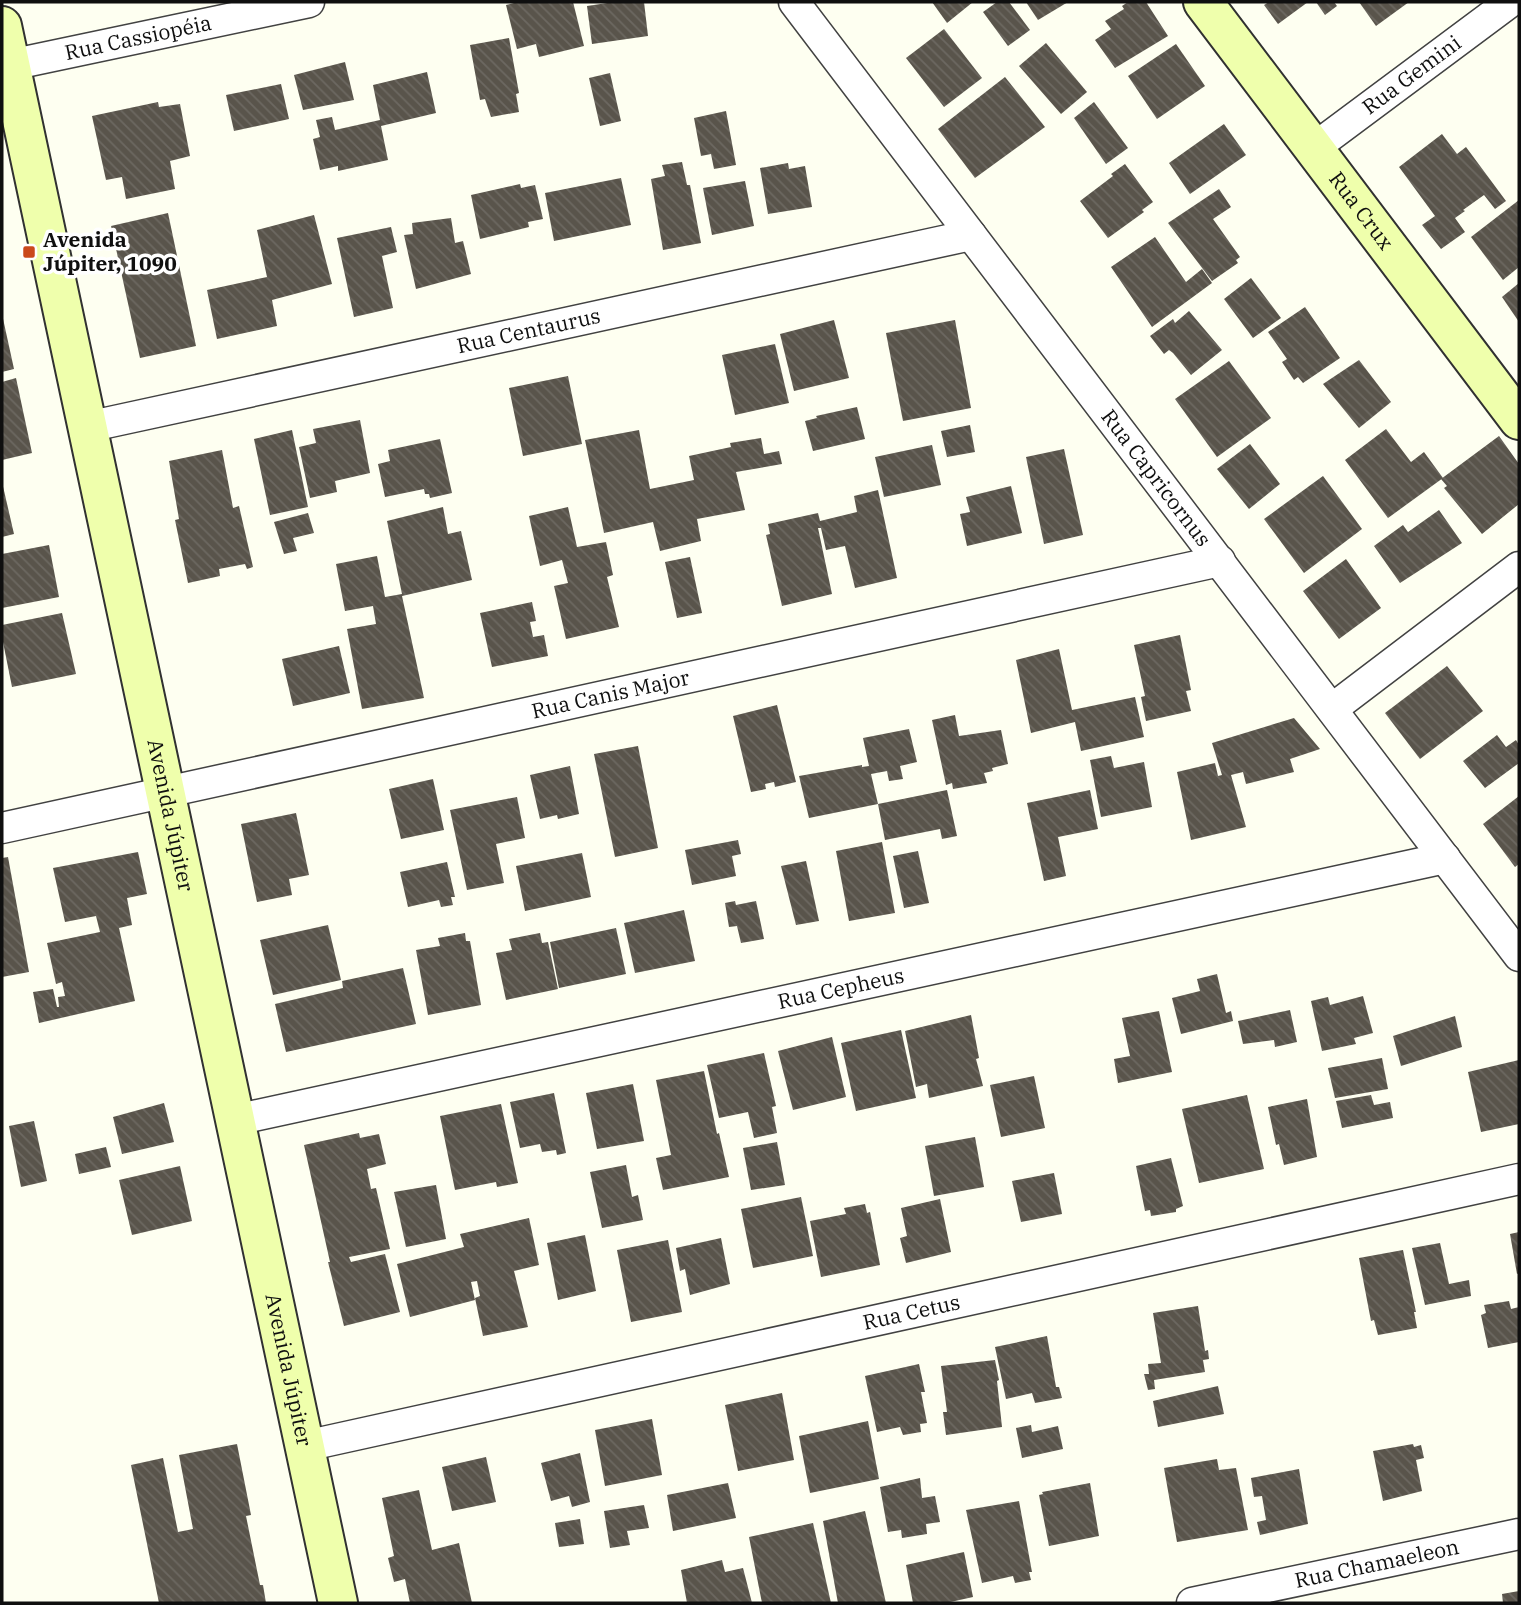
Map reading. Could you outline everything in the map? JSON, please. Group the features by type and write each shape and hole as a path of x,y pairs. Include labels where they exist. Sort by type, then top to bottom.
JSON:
{"main road":[{"name":"Rua Crux","path":"1203,2 1519,420"},
{"name":"Avenida Júpiter","path":"2,26 338,1603"}],"street":[{"name":"Rua Cassiopéia","path":"10,65 309,2"},
{"name":"Rua Capricornus","path":"794,2 1519,956"},
{"name":"Rua Gemini","path":"1314,148 1510,2"},
{"name":"Rua Centaurus","path":"87,427 971,234"},
{"name":"Rua Canis Major","path":"2,828 1220,561"},
{"path":"1332,709 1519,567"},
{"name":"Rua Cepheus","path":"235,1120 1445,858"},
{"name":"Rua Cetus","path":"305,1446 1519,1179"},
{"name":"Rua Chamaeleon","path":"1192,1603 1519,1534"}],"building":[{"path":"518,2 573,2 584,46 539,57 536,44 517,49 506,5"},
{"path":"614,2 644,2 648,36 592,44 587,6"},
{"path":"932,2 973,2 947,23"},
{"path":"997,2 1009,2 1030,30 1008,46 983,12"},
{"path":"1026,2 1068,2 1038,20"},
{"path":"1128,2 1146,2 1168,36 1115,68 1095,40 1111,29 1105,21 1124,9 1122,6"},
{"path":"1269,2 1308,2 1278,24 1264,5"},
{"path":"1316,2 1334,2 1337,6 1325,15"},
{"path":"1359,2 1409,2 1376,26"},
{"path":"944,29 982,78 944,107 906,58"},
{"path":"509,38 519,93 516,94 519,112 491,117 485,99 480,100 470,45"},
{"path":"1046,43 1087,92 1061,114 1019,66"},
{"path":"1176,44 1205,86 1157,119 1128,76"},
{"path":"345,62 354,100 303,110 294,75"},
{"path":"427,72 436,113 381,126 388,160 338,171 338,166 320,170 313,139 320,137 316,120 332,117 335,130 380,120 373,85"},
{"path":"610,73 621,121 600,126 589,78"},
{"path":"1005,77 1045,127 975,178 938,129"},
{"path":"281,84 289,119 234,131 226,95"},
{"path":"158,102 159,107 180,104 190,156 170,161 175,189 126,199 122,177 106,180 92,116"},
{"path":"1094,102 1128,148 1106,164 1074,118"},
{"path":"726,111 736,165 714,169 711,154 701,156 694,118"},
{"path":"1224,124 1246,155 1190,194 1169,163"},
{"path":"1442,134 1457,154 1466,147 1506,201 1495,209 1484,195 1463,210 1465,211 1455,218 1465,232 1441,249 1422,225 1435,216 1399,167"},
{"path":"682,162 687,185 690,185 701,243 663,250 651,179 665,176 662,165"},
{"path":"788,163 789,169 805,166 812,207 768,214 760,168"},
{"path":"1125,164 1153,202 1142,210 1144,212 1108,238 1080,201"},
{"path":"621,178 631,225 554,241 545,193"},
{"path":"745,181 754,226 712,235 703,188"},
{"path":"520,184 521,188 535,185 543,219 528,222 529,227 480,239 471,195"},
{"path":"1219,189 1231,207 1213,219 1240,257 1236,260 1238,263 1212,281 1168,223"},
{"path":"1519,200 1519,267 1503,280 1471,237"},
{"path":"168,213 196,346 140,358 111,226"},
{"path":"314,215 332,284 272,300 277,326 217,339 207,290 267,277 257,230"},
{"path":"451,218 455,243 463,241 471,274 416,289 404,235 413,234 412,223"},
{"path":"391,227 397,252 382,256 393,308 354,317 337,238"},
{"path":"1155,237 1186,282 1202,269 1212,283 1152,327 1111,267"},
{"path":"1251,278 1281,318 1253,338 1224,299"},
{"path":"1519,283 1519,322 1502,297"},
{"path":"1305,307 1340,358 1303,383 1298,377 1294,380 1282,362 1287,359 1268,332"},
{"path":"1189,311 1222,350 1191,375 1173,353 1169,350 1164,354 1150,336 1173,319 1175,323"},
{"path":"2,314 14,369 2,372"},
{"path":"834,320 849,378 794,391 780,334"},
{"path":"955,320 971,408 903,421 886,333"},
{"path":"775,344 789,403 735,415 722,355"},
{"path":"1359,360 1391,402 1359,428 1323,384"},
{"path":"1229,361 1271,418 1217,457 1175,399"},
{"path":"568,376 582,444 523,456 509,388"},
{"path":"16,378 32,453 2,460 2,382"},
{"path":"857,407 865,439 813,451 805,421"},
{"path":"360,420 370,473 335,481 337,492 310,498 299,447 316,443 313,429"},
{"path":"970,425 975,452 947,457 941,431"},
{"path":"1386,429 1411,462 1424,452 1443,478 1388,518 1345,460"},
{"path":"292,430 308,507 270,515 254,439"},
{"path":"639,430 650,489 694,480 689,456 731,447 730,443 761,438 764,454 779,451 782,464 736,472 745,510 697,519 701,541 660,551 653,522 604,533 585,440"},
{"path":"1499,436 1519,464 1519,504 1482,534 1444,488 1447,486 1441,479"},
{"path":"440,439 452,493 430,498 424,489 385,497 378,464 390,461 388,450"},
{"path":"1250,444 1280,484 1249,509 1217,469"},
{"path":"932,445 941,485 884,497 875,457"},
{"path":"1064,449 1083,535 1044,544 1026,457"},
{"path":"222,450 233,508 239,506 253,567 247,569 245,564 219,569 220,576 188,583 175,520 179,519 169,461"},
{"path":"1323,476 1362,529 1304,573 1264,519"},
{"path":"2,482 14,534 2,537"},
{"path":"1011,486 1022,533 967,546 960,514 970,512 966,497"},
{"path":"878,490 897,578 855,588 845,546 826,550 821,528 818,528 832,594 782,606 766,535 770,534 768,524 818,513 820,521 857,512 854,496"},
{"path":"443,507 448,534 461,531 472,580 402,596 424,698 362,709 347,629 376,624 373,606 345,611 336,564 377,556 385,597 402,594 387,521"},
{"path":"568,507 577,547 606,542 613,575 607,577 619,627 566,639 554,586 568,583 562,560 540,566 529,516"},
{"path":"1439,510 1462,543 1400,583 1374,546 1403,525 1408,532"},
{"path":"308,513 314,533 293,538 297,551 284,554 274,522"},
{"path":"49,545 59,597 2,608 2,554"},
{"path":"690,557 702,613 677,618 665,562"},
{"path":"1346,559 1381,608 1339,639 1303,591"},
{"path":"532,602 536,621 530,622 533,637 544,635 548,656 492,667 480,613"},
{"path":"62,613 76,674 12,687 2,625"},
{"path":"1180,635 1191,690 1186,691 1191,711 1146,721 1141,697 1145,696 1134,645"},
{"path":"339,646 350,693 293,706 282,659"},
{"path":"1059,649 1072,710 1135,697 1144,737 1081,751 1075,722 1031,733 1016,660"},
{"path":"1447,666 1483,711 1420,759 1385,713"},
{"path":"777,705 796,782 775,787 774,782 765,784 766,789 751,792 733,716"},
{"path":"955,715 959,736 1001,730 1008,764 984,773 987,783 953,789 952,783 946,785 932,720"},
{"path":"1294,718 1320,749 1290,759 1294,772 1246,784 1243,772 1231,775 1246,827 1191,840 1177,772 1215,763 1218,776 1222,775 1212,743"},
{"path":"909,729 917,762 900,766 903,779 889,781 887,771 871,774 878,804 809,818 799,776 869,766 863,738"},
{"path":"1497,735 1506,747 1516,740 1519,745 1519,763 1485,788 1463,761"},
{"path":"638,746 658,848 615,857 594,754"},
{"path":"1111,756 1114,768 1144,762 1152,807 1101,817 1090,760"},
{"path":"570,766 579,814 558,819 557,815 540,819 530,775"},
{"path":"433,779 444,830 401,839 389,789"},
{"path":"947,790 957,836 942,839 940,829 885,840 878,804"},
{"path":"1090,790 1098,829 1058,837 1066,876 1044,881 1027,803"},
{"path":"1519,796 1519,864 1515,867 1483,824"},
{"path":"517,797 525,838 496,844 504,883 467,890 450,810"},
{"path":"296,813 309,875 289,879 292,895 257,902 241,824"},
{"path":"738,840 741,854 732,856 736,876 692,885 685,850"},
{"path":"882,842 895,913 849,921 836,851"},
{"path":"918,851 929,903 904,908 893,856"},
{"path":"138,852 147,894 127,898 132,925 119,928 135,1001 39,1023 33,992 53,989 57,1007 58,997 65,996 62,982 56,984 47,943 100,932 96,916 65,922 53,868"},
{"path":"582,853 591,897 525,911 516,866"},
{"path":"8,857 29,972 2,977 2,858"},
{"path":"806,861 819,921 796,925 781,866"},
{"path":"447,862 455,897 451,897 453,905 441,907 439,900 408,907 400,872"},
{"path":"735,901 736,905 756,901 764,939 741,943 737,926 729,927 725,903"},
{"path":"684,910 695,961 635,973 624,923"},
{"path":"328,925 341,980 273,995 260,940"},
{"path":"616,928 626,974 559,988 550,942"},
{"path":"465,933 466,941 470,941 481,1005 428,1015 416,950 440,946 438,938"},
{"path":"540,933 542,943 548,942 558,989 506,1000 496,953 512,950 509,939"},
{"path":"403,968 416,1024 286,1052 275,1004 343,988 342,981"},
{"path":"1217,974 1226,1013 1231,1011 1233,1021 1181,1034 1172,998 1200,991 1197,979"},
{"path":"1363,996 1373,1033 1354,1038 1356,1044 1322,1051 1311,1001 1328,997 1330,1005"},
{"path":"1290,1010 1297,1042 1275,1047 1274,1040 1243,1044 1238,1021"},
{"path":"1159,1011 1172,1072 1118,1083 1114,1059 1130,1056 1122,1018"},
{"path":"971,1015 979,1058 976,1059 983,1086 929,1098 927,1084 916,1087 905,1031"},
{"path":"1455,1016 1462,1047 1401,1066 1393,1036"},
{"path":"901,1030 916,1098 856,1111 841,1043"},
{"path":"832,1037 846,1097 793,1110 778,1051"},
{"path":"764,1053 776,1106 772,1107 777,1133 754,1138 748,1112 719,1118 707,1065"},
{"path":"1382,1058 1388,1089 1335,1098 1328,1068"},
{"path":"1519,1060 1519,1124 1481,1132 1468,1072"},
{"path":"704,1071 729,1177 663,1190 656,1158 671,1155 656,1080"},
{"path":"1034,1076 1045,1128 1001,1137 990,1085"},
{"path":"633,1084 644,1141 597,1149 586,1093"},
{"path":"554,1093 566,1153 557,1155 556,1150 542,1152 540,1144 520,1148 510,1102"},
{"path":"1247,1095 1264,1169 1199,1183 1182,1109"},
{"path":"1371,1095 1374,1105 1390,1102 1393,1118 1342,1128 1336,1101"},
{"path":"1307,1099 1317,1157 1284,1165 1279,1144 1276,1145 1268,1107"},
{"path":"164,1103 174,1142 122,1154 113,1117"},
{"path":"501,1104 518,1183 497,1187 496,1182 455,1190 440,1116"},
{"path":"34,1121 47,1181 21,1187 9,1126"},
{"path":"359,1133 360,1138 379,1134 386,1164 367,1169 371,1189 376,1188 390,1249 349,1257 351,1262 385,1254 400,1312 344,1326 304,1145"},
{"path":"975,1137 984,1187 934,1196 925,1146"},
{"path":"777,1142 785,1185 751,1190 743,1148"},
{"path":"106,1147 111,1167 79,1174 75,1154"},
{"path":"1171,1158 1183,1206 1176,1209 1176,1212 1151,1216 1150,1210 1145,1211 1136,1166"},
{"path":"626,1165 632,1197 638,1195 643,1220 602,1228 590,1172"},
{"path":"180,1166 192,1221 132,1235 119,1180"},
{"path":"1054,1173 1062,1214 1021,1222 1012,1181"},
{"path":"436,1185 446,1239 406,1247 394,1192"},
{"path":"801,1197 813,1256 753,1268 741,1209"},
{"path":"940,1199 951,1252 906,1263 900,1238 907,1236 901,1208"},
{"path":"865,1204 867,1213 870,1212 880,1265 821,1277 810,1221 846,1214 844,1208"},
{"path":"529,1218 539,1265 514,1271 528,1327 483,1336 475,1298 480,1296 477,1281 471,1282 475,1300 410,1317 397,1264 464,1247 460,1234"},
{"path":"1519,1232 1519,1273 1517,1274 1510,1234"},
{"path":"585,1235 596,1291 558,1300 547,1243"},
{"path":"721,1238 730,1284 690,1295 685,1269 680,1271 676,1248"},
{"path":"668,1240 682,1312 631,1322 617,1250"},
{"path":"1440,1243 1449,1284 1469,1280 1471,1296 1425,1305 1412,1248"},
{"path":"1403,1250 1417,1328 1378,1335 1374,1320 1371,1321 1359,1258"},
{"path":"1509,1301 1511,1309 1519,1307 1519,1342 1488,1348 1481,1315 1486,1313 1484,1305"},
{"path":"1198,1306 1205,1351 1208,1350 1209,1359 1203,1360 1205,1372 1154,1380 1155,1389 1148,1390 1144,1374 1149,1374 1148,1364 1161,1363 1153,1313"},
{"path":"1047,1336 1056,1387 1059,1387 1062,1398 1035,1403 1032,1393 1006,1399 995,1347"},
{"path":"995,1360 1002,1427 946,1435 943,1412 947,1412 941,1366"},
{"path":"919,1364 925,1392 921,1392 927,1423 920,1424 921,1432 903,1435 900,1427 877,1432 865,1376"},
{"path":"1218,1386 1224,1414 1158,1427 1153,1401"},
{"path":"782,1393 794,1460 738,1471 725,1405"},
{"path":"652,1419 662,1475 605,1486 595,1430"},
{"path":"868,1421 879,1479 810,1493 799,1436"},
{"path":"1031,1425 1032,1432 1058,1426 1063,1449 1022,1458 1016,1428"},
{"path":"237,1444 251,1515 246,1516 266,1603 159,1603 131,1465 163,1458 178,1532 193,1529 179,1455"},
{"path":"1413,1444 1414,1447 1421,1445 1424,1458 1416,1460 1422,1491 1383,1501 1373,1451"},
{"path":"580,1453 590,1502 572,1507 569,1496 551,1501 541,1463"},
{"path":"486,1457 496,1502 452,1511 442,1467"},
{"path":"1217,1459 1219,1470 1236,1468 1248,1530 1177,1542 1164,1468"},
{"path":"1299,1469 1308,1524 1260,1535 1257,1522 1266,1520 1262,1496 1254,1497 1251,1478"},
{"path":"920,1478 922,1498 935,1496 940,1522 926,1524 927,1534 902,1538 901,1530 888,1532 880,1487"},
{"path":"728,1483 736,1518 673,1531 667,1495"},
{"path":"1090,1483 1099,1536 1049,1546 1039,1495 1043,1494 1042,1492"},
{"path":"419,1490 432,1550 459,1543 472,1603 410,1603 405,1579 394,1582 388,1558 394,1556 382,1498"},
{"path":"1019,1501 1032,1572 1029,1572 1031,1580 1015,1583 1013,1576 982,1583 966,1510"},
{"path":"644,1505 649,1528 627,1531 630,1545 610,1548 604,1511"},
{"path":"865,1511 886,1603 838,1603 823,1521"},
{"path":"580,1519 584,1544 559,1547 555,1523"},
{"path":"813,1523 831,1603 762,1603 749,1537"},
{"path":"964,1552 973,1597 946,1603 913,1603 906,1565"},
{"path":"722,1560 725,1572 743,1568 752,1603 687,1603 681,1570"},
{"path":"1519,1591 1519,1603 1503,1603 1502,1594"}],"place":[{"name":"Avenida Júpiter, 1090","path":"29,252"}]}
